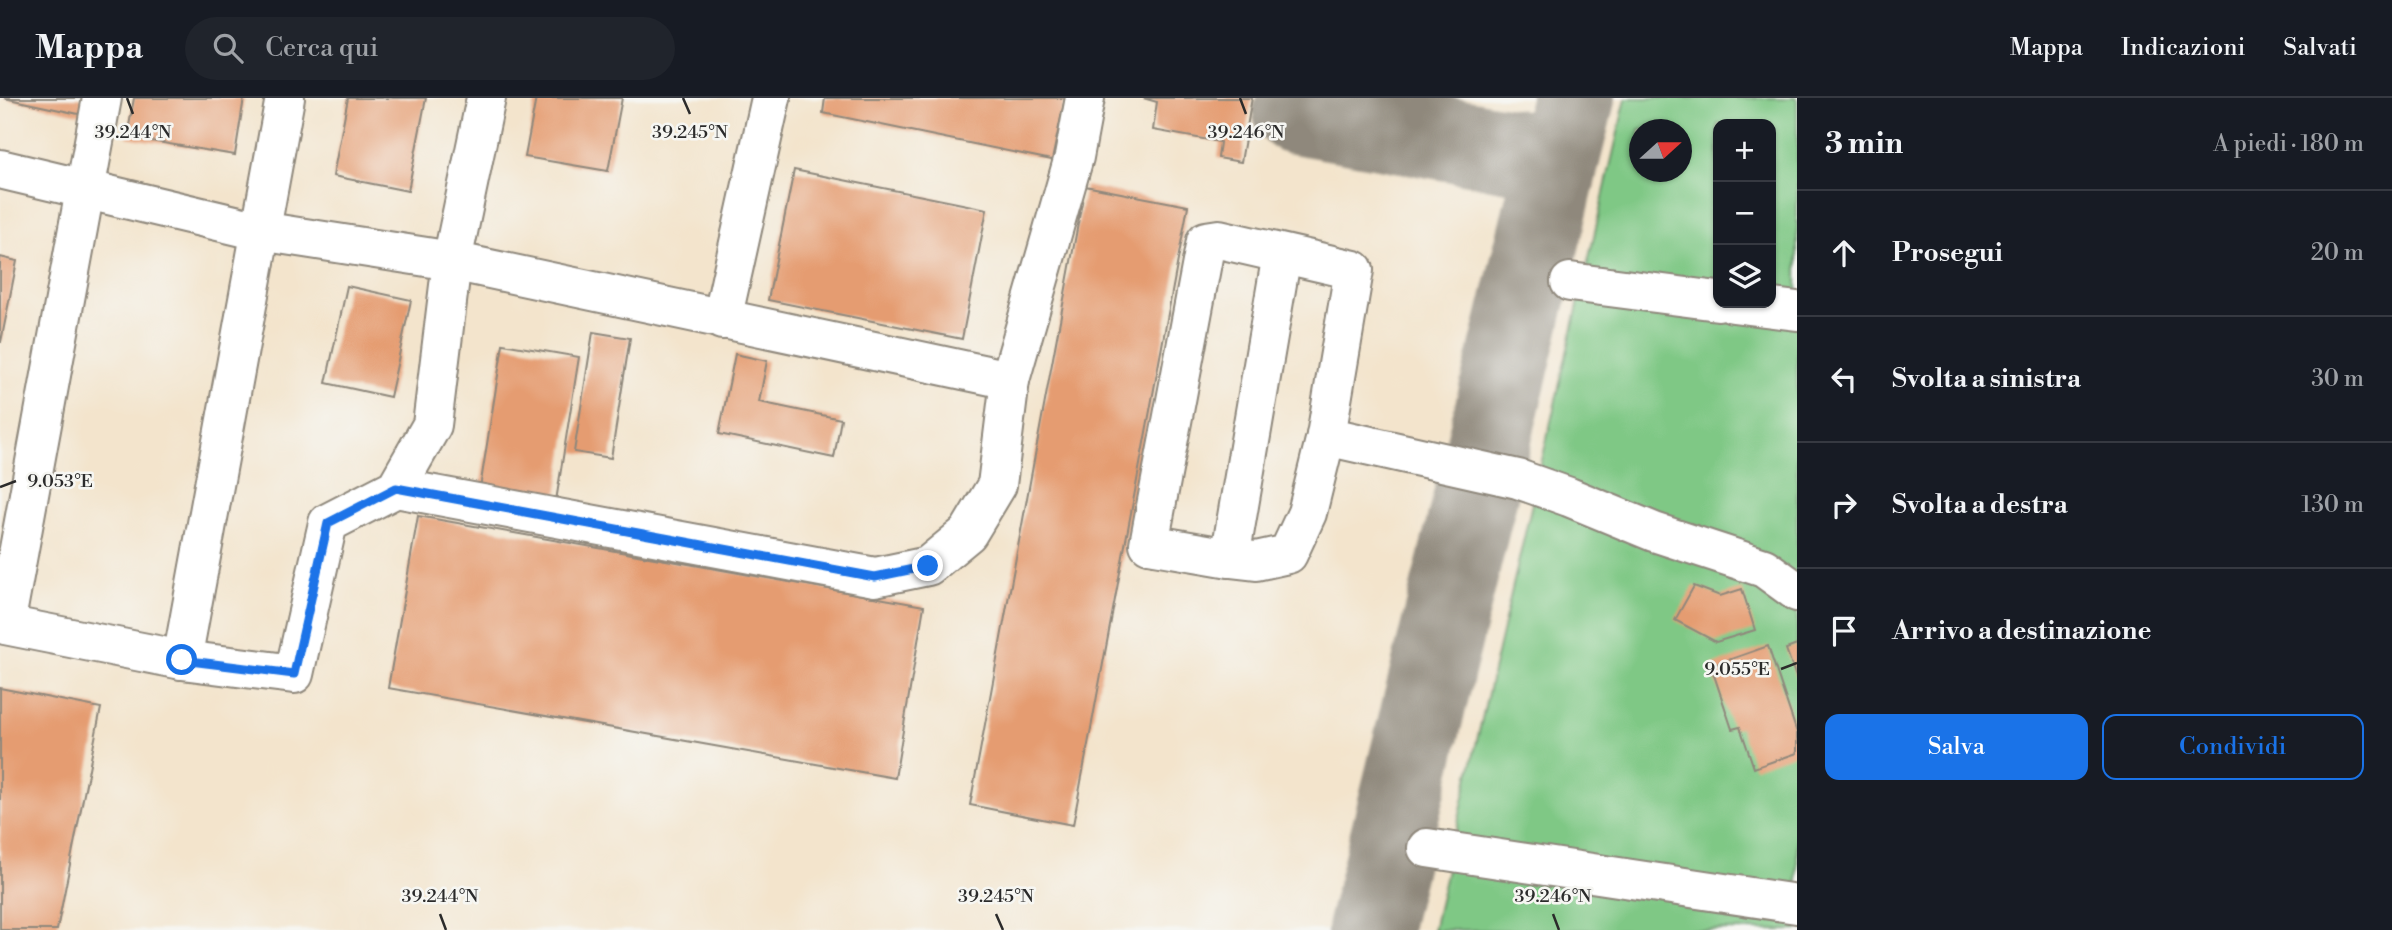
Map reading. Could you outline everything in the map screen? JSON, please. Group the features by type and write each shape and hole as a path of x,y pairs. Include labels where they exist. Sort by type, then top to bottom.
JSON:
{"lane":[{"path":"102,98 3,625 182,660 294,674 328,523 396,488 432,425 452,261 486,98"},
{"path":"182,660 285,98"},
{"path":"722,320 771,98"},
{"path":"396,488 875,577 928,566 968,533 997,485 1010,380 1074,157 1085,98"},
{"path":"0,169 260,231 452,261 1010,380"},
{"path":"1219,239 1354,270 1326,436 1307,513 1288,554 1256,561 1149,544 1206,241 1219,239"},
{"path":"1230,558 1282,254"},
{"path":"1570,282 1713,300"},
{"path":"1773,308 1797,311"},
{"path":"1326,436 1518,479 1654,532 1764,568 1797,592"},
{"path":"1427,848 1797,904"}],"green space":[{"path":"1626,98 1797,98 1797,930 1433,930"}],"building":[{"path":"4,98 92,98 88,116"},
{"path":"134,98 244,98 235,155 127,137"},
{"path":"348,98 426,98 408,191 333,176"},
{"path":"536,98 622,98 608,171 525,157"},
{"path":"825,98 1065,98 1052,160 823,113"},
{"path":"1143,98 1252,98 1241,162 1218,158 1220,142 1153,130 1157,102"},
{"path":"794,170 987,209 962,339 768,300"},
{"path":"1085,186 1188,206 1073,825 970,805"},
{"path":"0,257 17,261 1,342 0,342"},
{"path":"347,286 411,300 390,397 326,383"},
{"path":"593,332 630,338 611,458 574,452"},
{"path":"503,344 579,357 556,501 480,488"},
{"path":"735,354 767,361 759,402 841,419 834,458 719,434"},
{"path":"418,516 924,606 895,778 388,688"},
{"path":"1694,586 1720,596 1742,589 1755,630 1716,642 1675,620"},
{"path":"1797,645 1797,680 1786,649"},
{"path":"1768,646 1797,733 1797,753 1754,768 1740,727 1732,729 1711,666"},
{"path":"0,688 101,708 57,930 0,930"}],"taxiway":[{"path":"1369,930 1573,98"},
{"path":"1295,112 1521,152"}],"route":[{"path":"182,660 294,674 328,523 396,488 875,577 928,566"}]}
